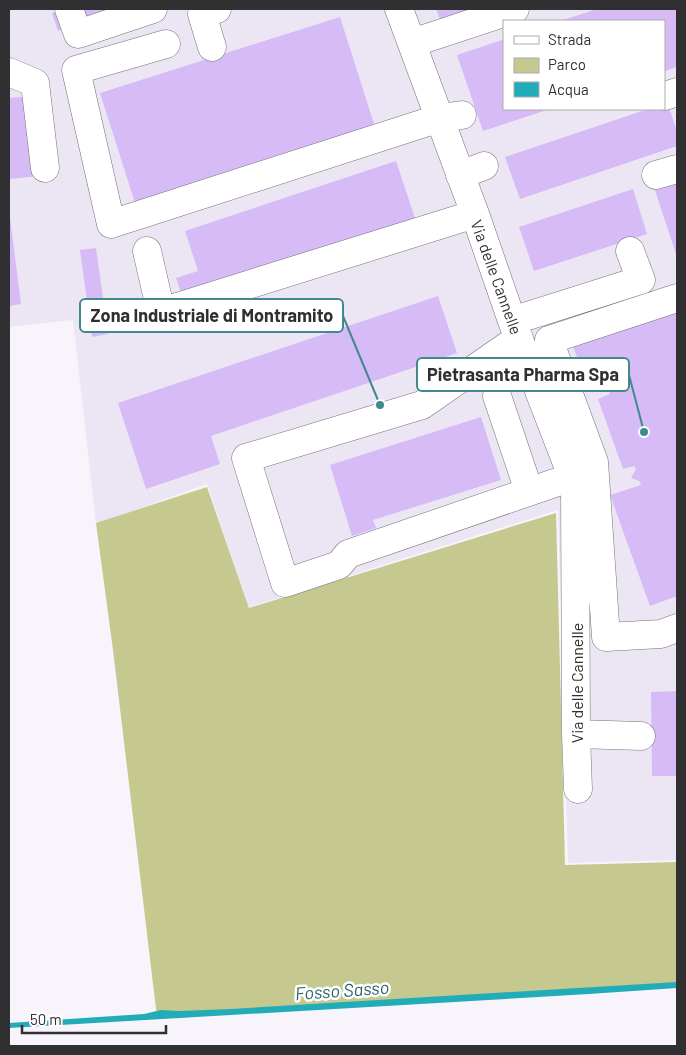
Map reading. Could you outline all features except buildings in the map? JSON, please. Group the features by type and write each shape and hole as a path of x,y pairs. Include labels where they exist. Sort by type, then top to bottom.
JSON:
{"street":[{"path":"69,9 78,34 153,9"},
{"path":"212,47 202,14 217,9"},
{"name":"Via delle Cannelle","path":"399,9 412,43 451,116 472,170 475,214 575,484 578,789"},
{"path":"412,43 515,9"},
{"path":"166,44 76,70 111,224 451,116"},
{"path":"9,71 35,83 45,168"},
{"path":"147,251 161,312 475,214"},
{"path":"572,477 348,554 339,566 285,583 246,458 422,405 516,329 641,280 630,251"},
{"path":"677,298 549,340 594,462 606,637 661,634 677,628"},
{"path":"497,396 530,491"},
{"path":"576,734 641,736"}],"shaded area":[{"path":"9,9 677,9 677,860 568,863 558,510 249,607 207,484 96,524 73,320 9,327"}],"green space":[{"path":"207,487 249,608 556,513 565,865 677,862 677,983 157,1017 96,523"}],"water":[{"path":"677,982 677,988 9,1028 9,1023 144,1014 161,1010 231,1009"}],"place":[{"name":"Zona Industriale di Montramito","path":"380,405"},
{"name":"Pietrasanta Pharma Spa","path":"644,432"}],"water label":[{"name":"Fosso Sasso","path":"342,990"}]}
